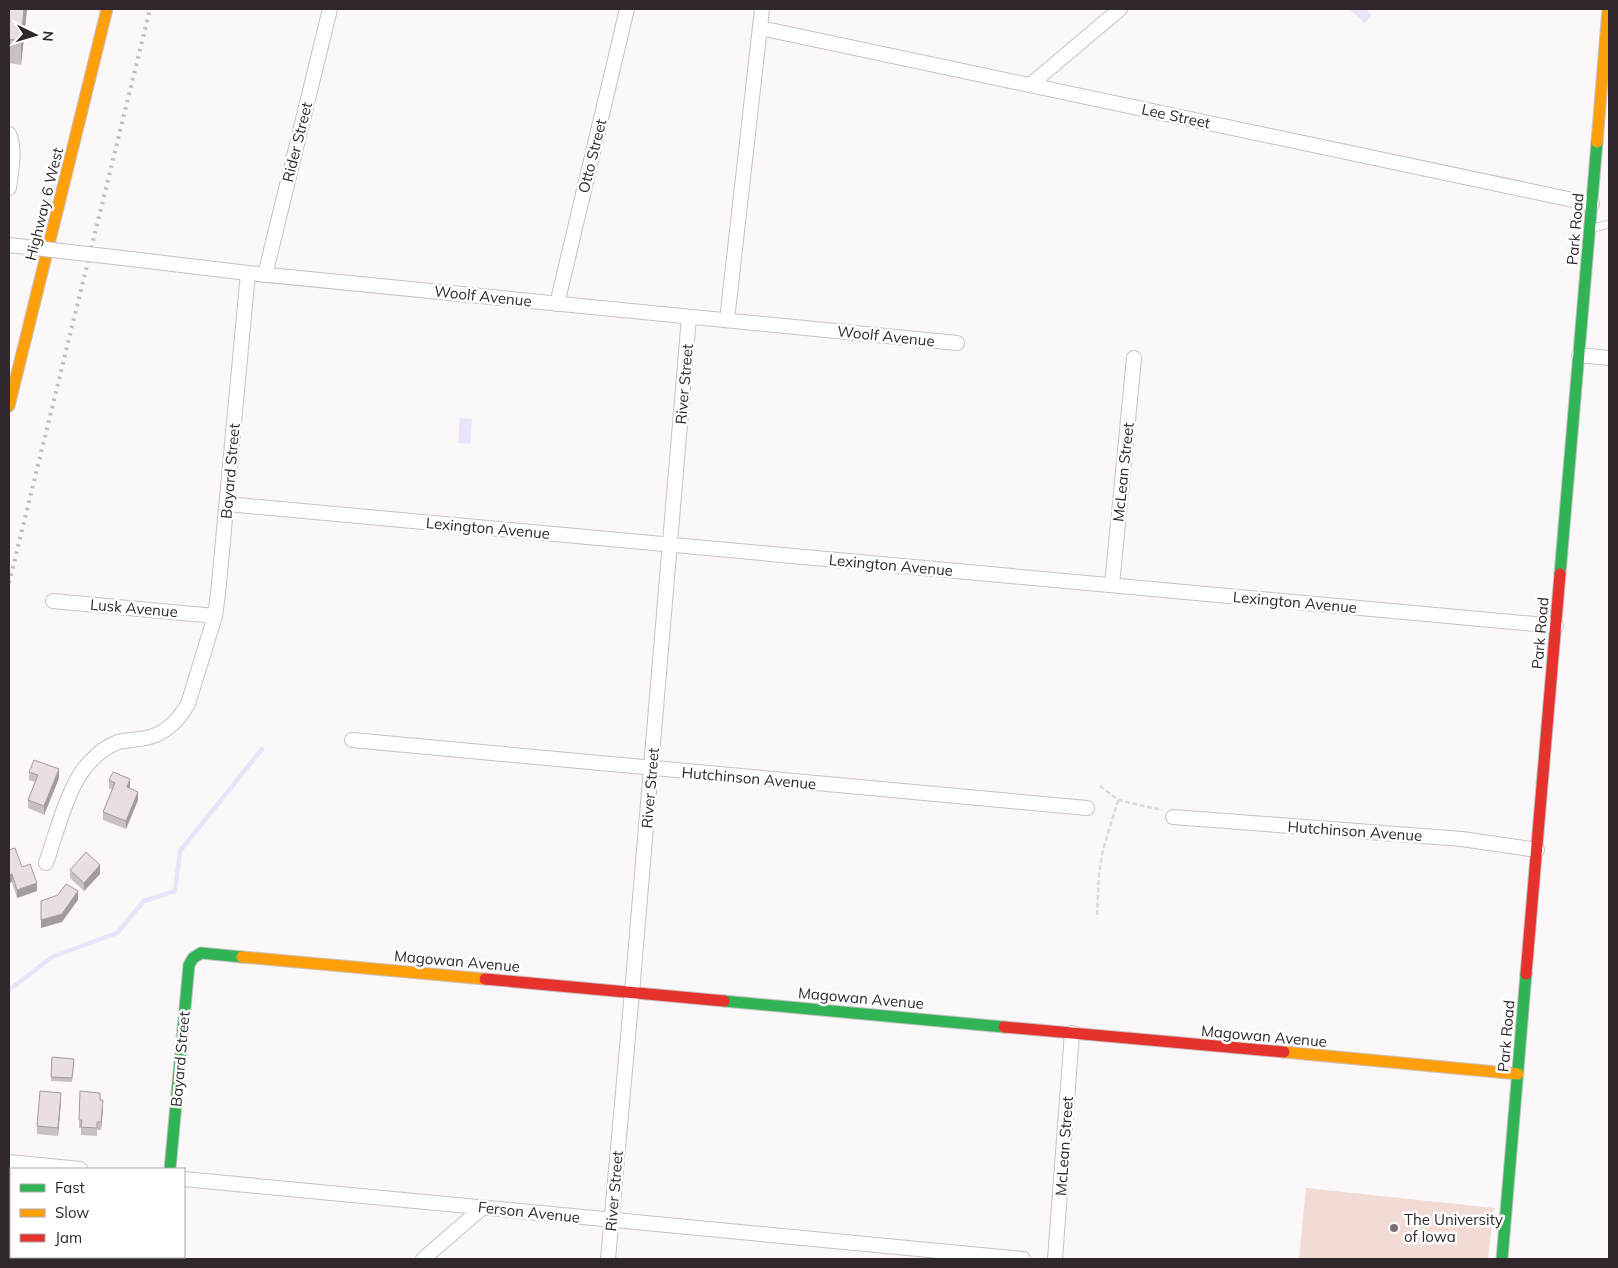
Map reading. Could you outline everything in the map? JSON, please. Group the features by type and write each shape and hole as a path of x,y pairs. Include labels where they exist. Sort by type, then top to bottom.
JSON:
{"street":[{"name":"Highway 6 West","path":"9,406 107,9"},
{"name":"Rider Street","path":"265,275 330,9"},
{"name":"Otto Street","path":"557,304 627,9"},
{"path":"727,320 762,9"},
{"path":"1030,85 1120,9"},
{"name":"Park Road","path":"1502,1259 1608,9"},
{"name":"Lee Street","path":"760,28 1592,204"},
{"path":"9,134 13,161 9,188"},
{"name":"Woolf Avenue","path":"9,245 265,275 957,343"},
{"name":"Bayard Street","path":"46,863 75,782 83,770 102,751 118,742 148,738 159,734 181,716 188,704 214,616 227,504 248,273"},
{"name":"River Street","path":"608,1259 689,317"},
{"path":"1579,355 1609,358"},
{"name":"McLean Street","path":"1112,585 1134,358"},
{"name":"Lexington Avenue","path":"227,504 1556,626"},
{"name":"Lusk Avenue","path":"53,601 214,616"},
{"name":"Hutchinson Avenue","path":"352,740 1087,808"},
{"name":"Hutchinson Avenue","path":"1173,817 1462,840 1537,850"},
{"name":"Bayard Street","path":"170,1168 189,965 193,958 201,953"},
{"name":"Magowan Avenue","path":"201,953 1518,1074"},
{"name":"McLean Street","path":"1055,1259 1072,1033"},
{"path":"9,1162 70,1168"},
{"name":"Ferson Avenue","path":"185,1179 1023,1259"},
{"path":"423,1259 482,1208"}],"lane":[{"path":"1590,229 1609,224"}],"path":[{"path":"1100,786 1118,800 1160,810"},
{"path":"1097,915 1099,873 1103,850 1118,800"}],"shaded area":[{"path":"1349,9 1366,9 1371,15 1365,23"},
{"path":"460,418 472,419 470,444 458,443"},
{"name":"The University of Iowa","path":"1306,1188 1494,1208 1488,1259 1299,1259"}],"building":[{"path":"9,9 24,9 21,41 9,39"},
{"path":"34,760 59,769 44,806 28,800 38,775 29,772"},
{"path":"113,772 130,779 127,787 138,792 126,821 103,812 115,783 109,780"},
{"path":"15,848 22,867 30,864 37,883 17,890 12,874 9,875 9,850"},
{"path":"86,852 100,865 84,883 70,870"},
{"path":"66,884 78,891 62,914 41,920 41,901 58,895"},
{"path":"52,1057 74,1059 72,1078 51,1077"},
{"path":"40,1091 61,1093 58,1128 37,1126"},
{"path":"80,1091 100,1093 100,1100 103,1100 101,1122 97,1122 97,1128 81,1127 82,1120 79,1120"},
{"path":"10,1196 10,1223 9,1223"}],"waterway":[{"path":"9,990 52,957 117,933 144,901 175,891 180,851 262,749"}],"railway":[{"path":"9,583 150,9"}],"traffic: fast":[{"path":"1560,574 1597,142"},
{"path":"170,1168 189,965 193,958 201,953 242,957"},
{"path":"1502,1259 1526,974"},
{"path":"724,1001 1004,1027"}],"traffic: slow":[{"path":"9,406 107,9"},
{"path":"1597,142 1608,9"},
{"path":"242,957 485,979"},
{"path":"1284,1052 1518,1074"}],"traffic: jam":[{"path":"1526,974 1560,574"},
{"path":"485,979 724,1001"},
{"path":"1004,1027 1284,1052"}],"place":[{"name":"The University of Iowa","path":"1394,1228"}]}
